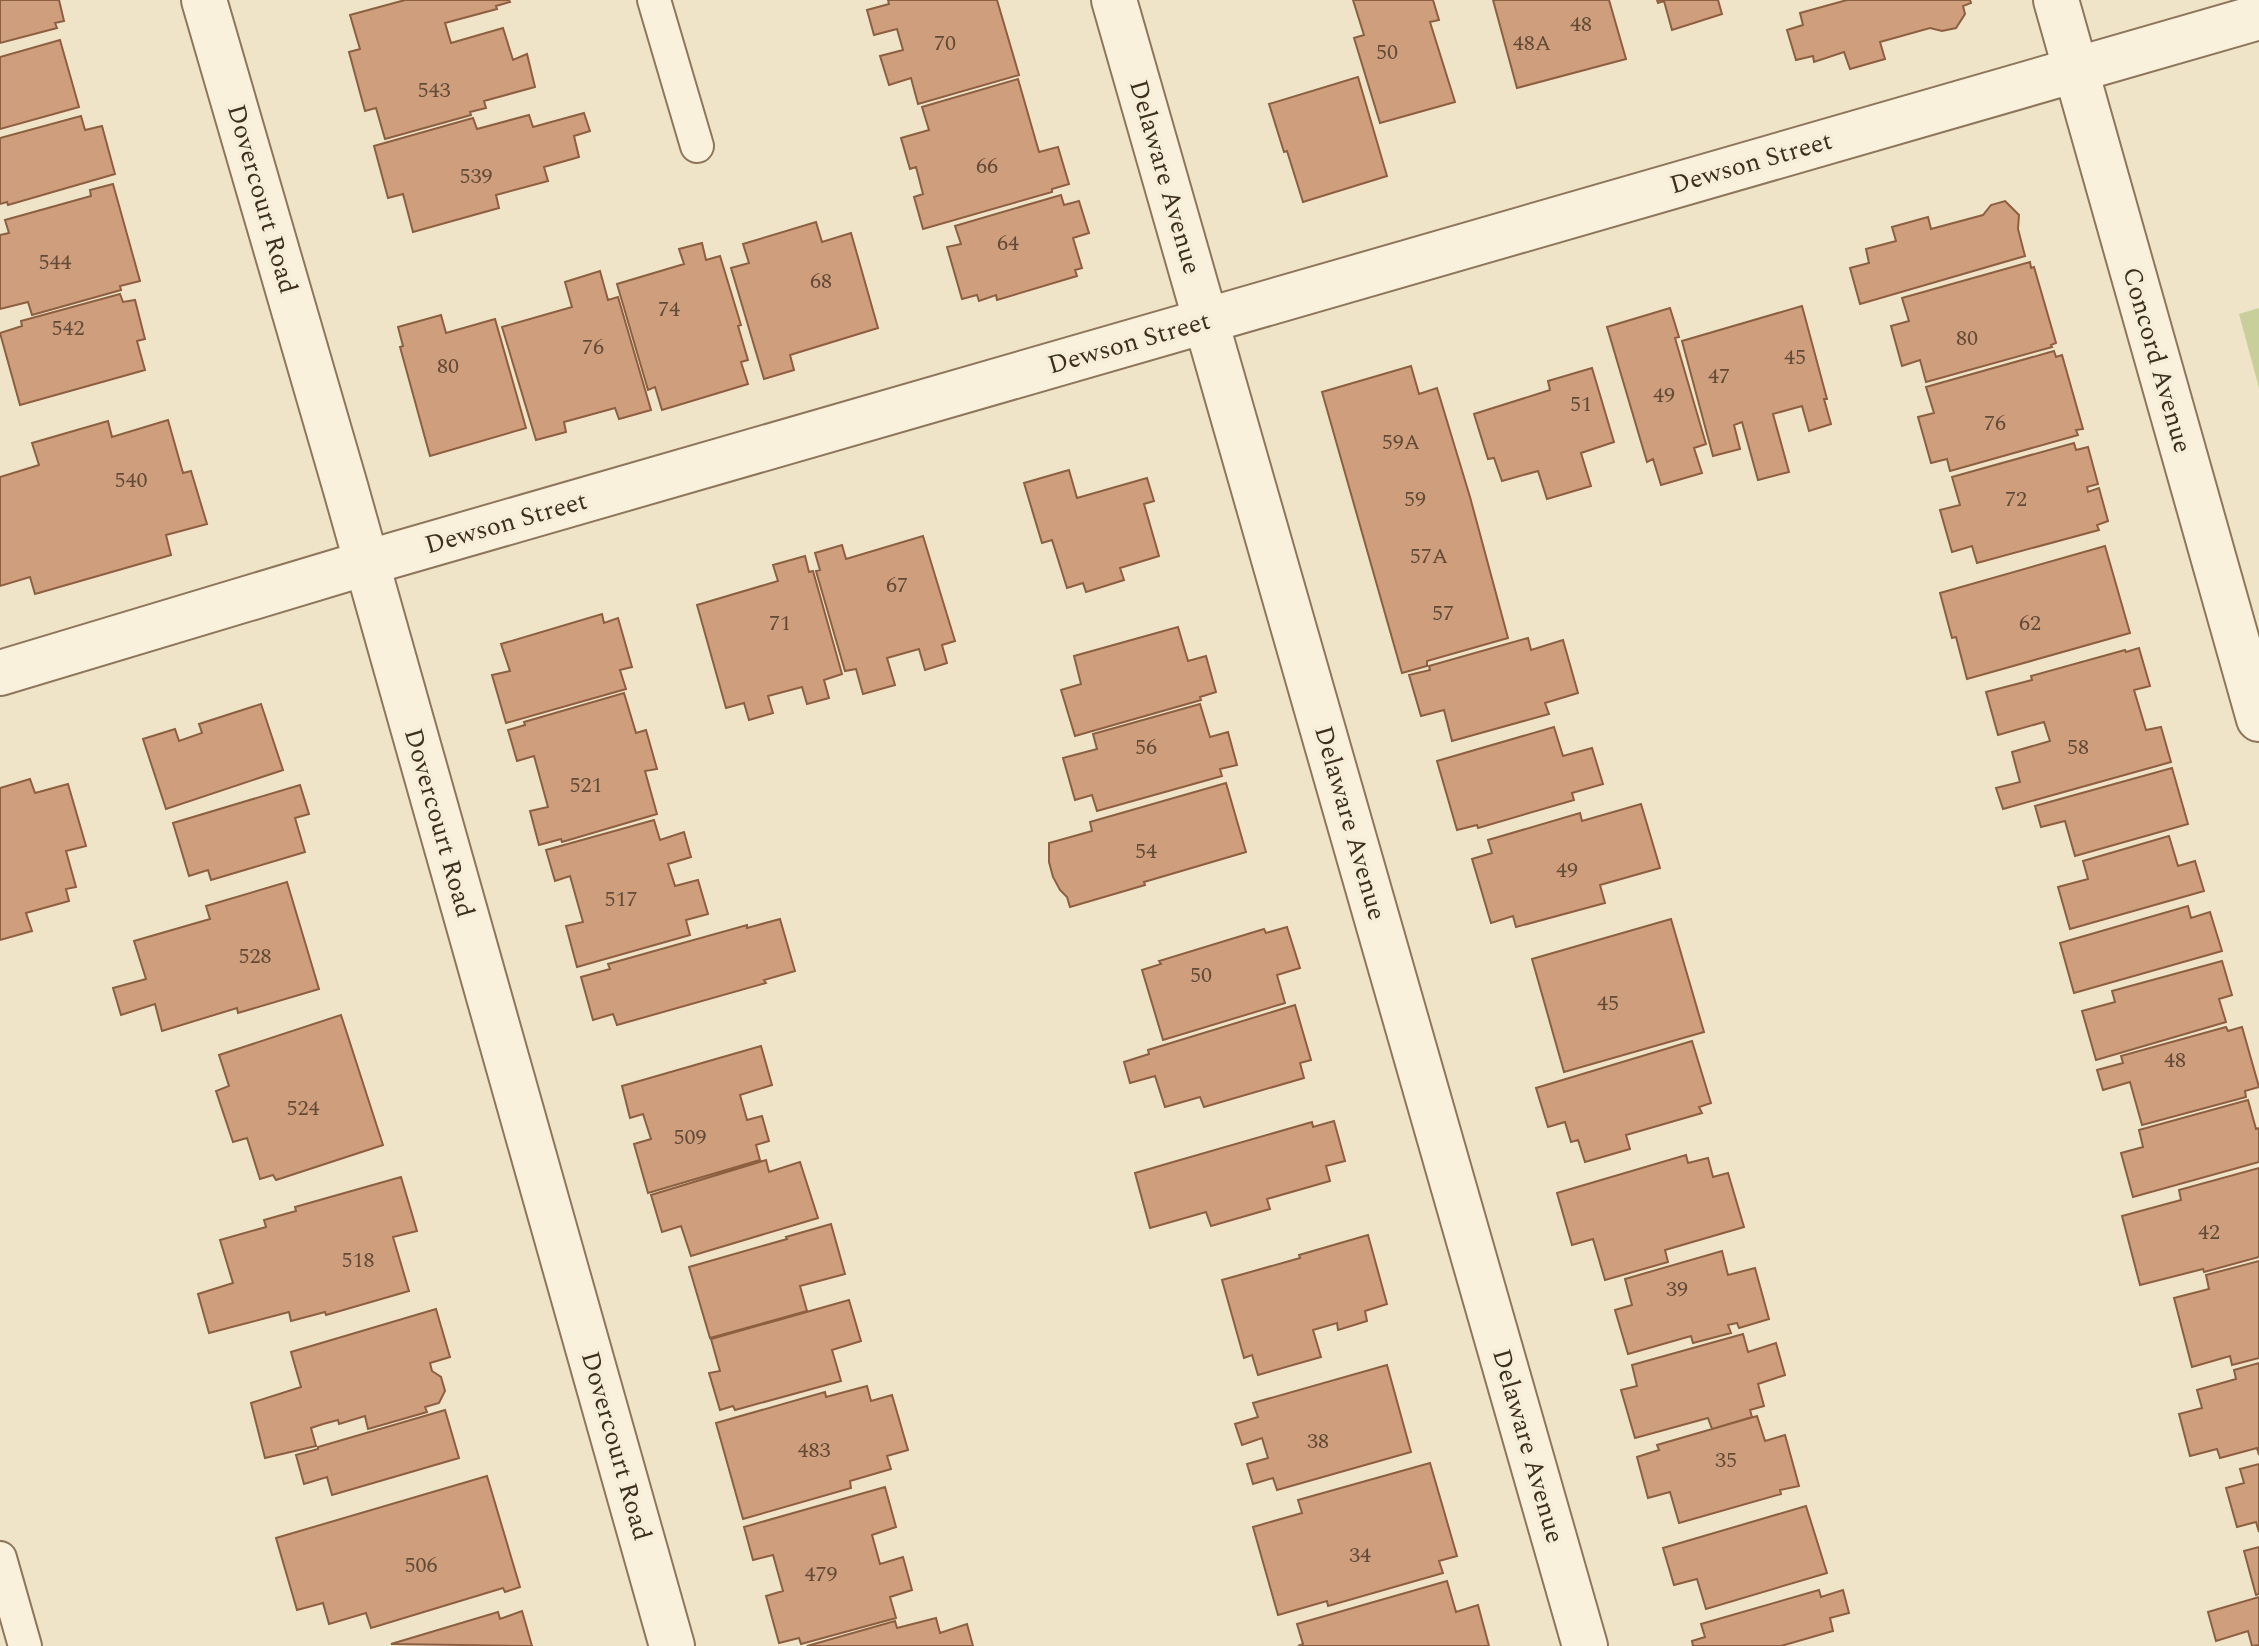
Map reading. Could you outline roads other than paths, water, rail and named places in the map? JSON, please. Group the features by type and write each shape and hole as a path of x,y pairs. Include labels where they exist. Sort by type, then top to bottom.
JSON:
{"street":[{"name":"Dovercourt Road","path":"204,0 672,1646"},
{"name":"Delaware Avenue","path":"1114,0 1585,1646"},
{"name":"Concord Avenue","path":"2056,0 2259,719"},
{"name":"Dewson Street","path":"0,673 366,563 2259,17"}],"lane":[{"path":"654,0 697,146"},
{"path":"0,1558 25,1646"}]}
